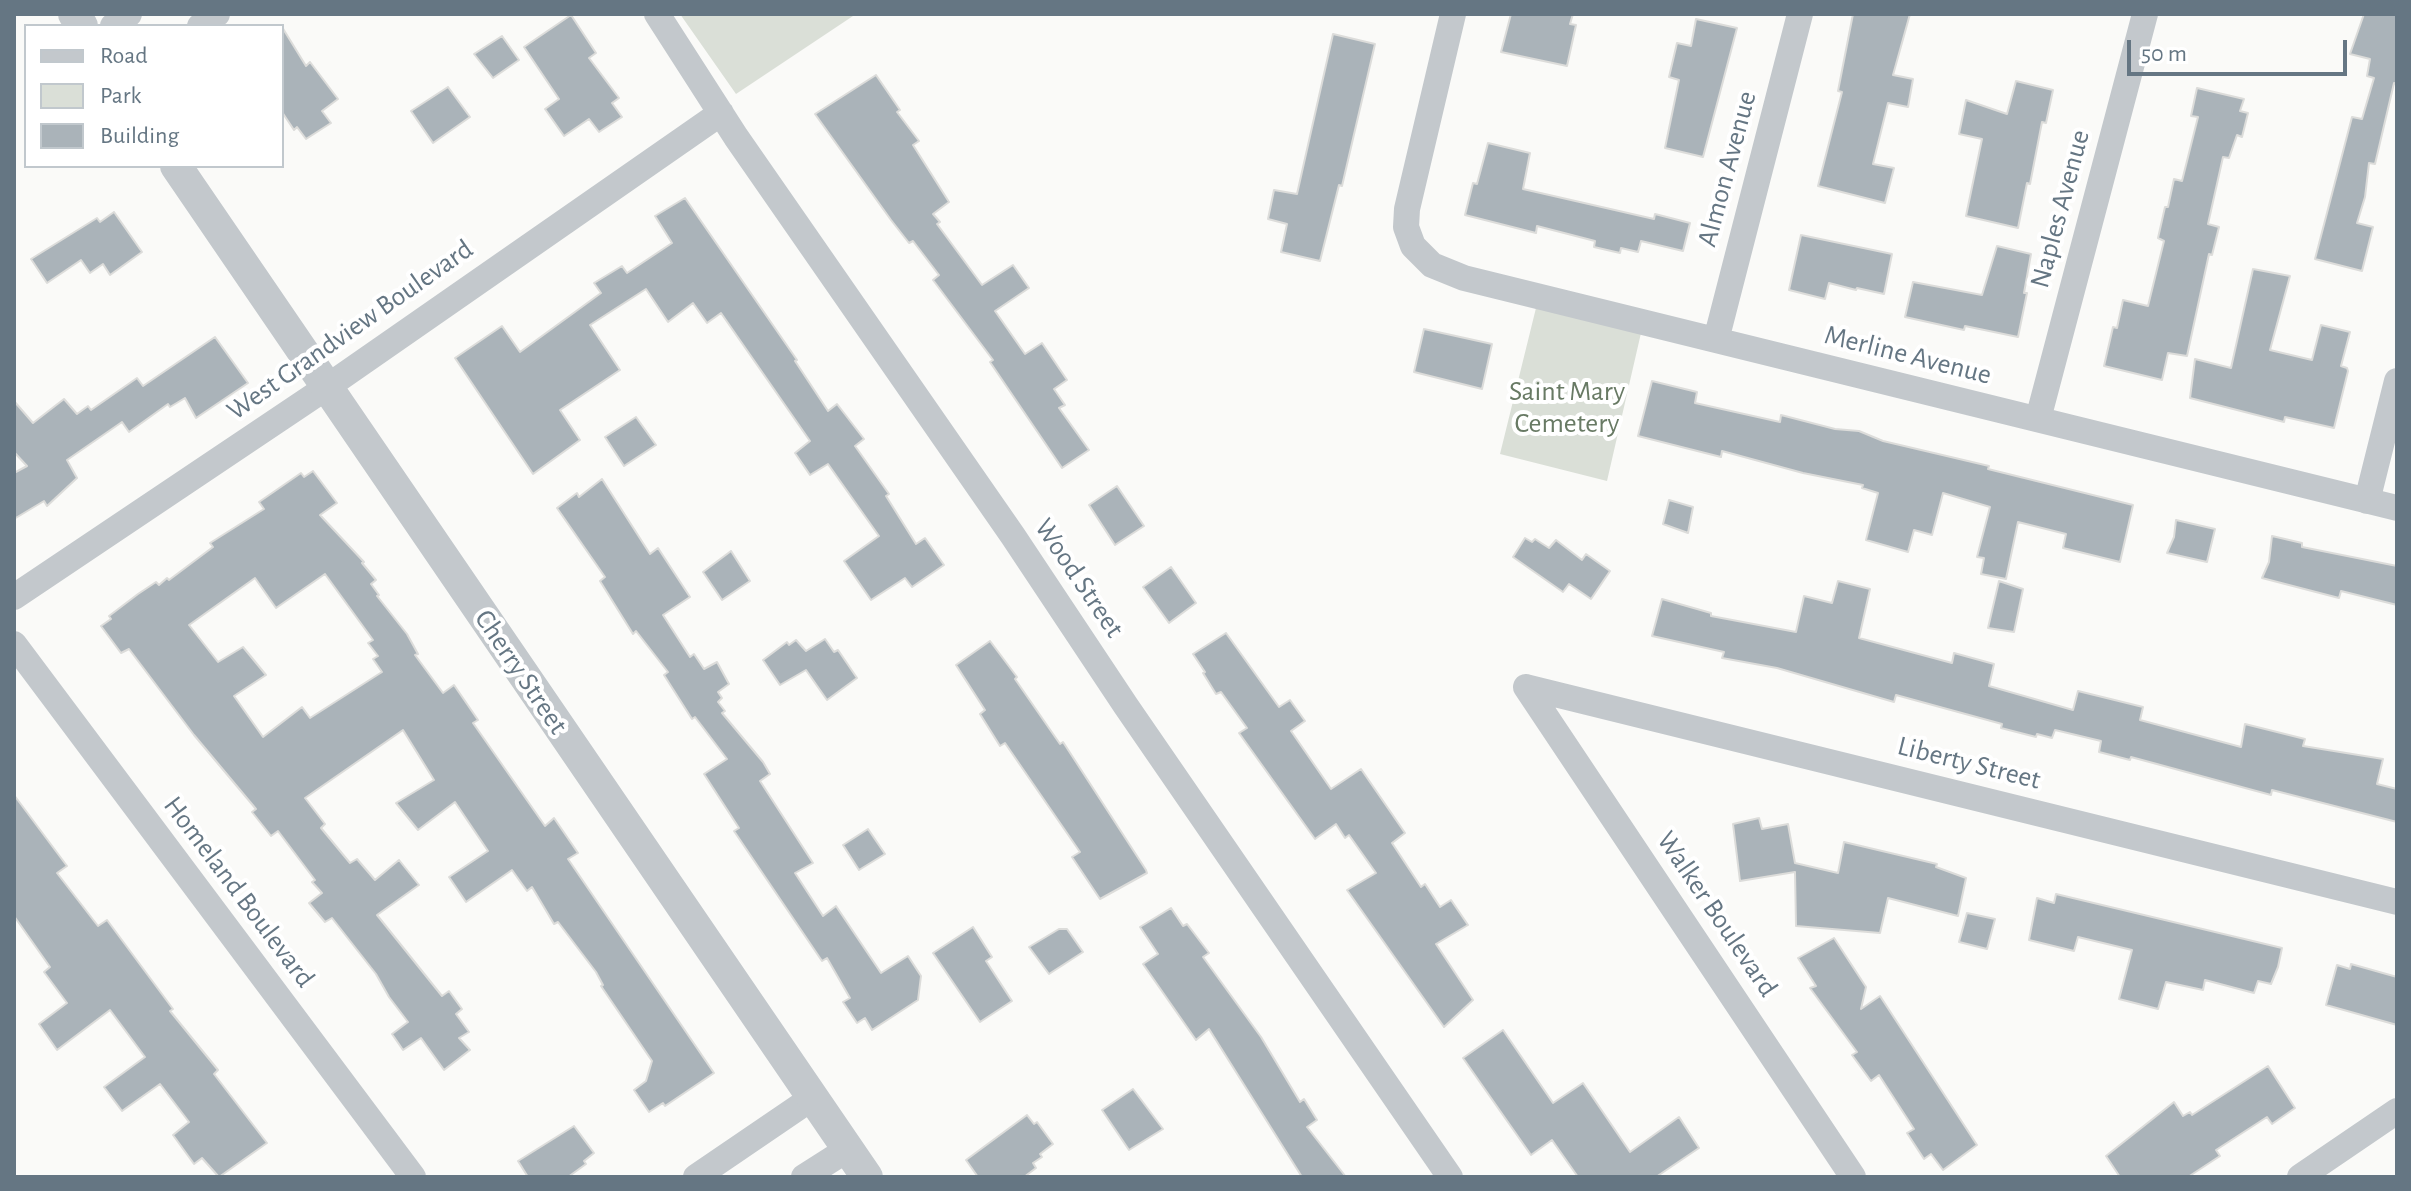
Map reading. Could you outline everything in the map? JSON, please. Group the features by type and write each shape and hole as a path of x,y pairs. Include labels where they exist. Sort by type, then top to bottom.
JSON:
{"street":[{"name":"Wood Street","path":"657,14 721,113 1450,1177"},
{"name":"Merline Avenue","path":"1453,14 1407,209 1406,227 1413,246 1432,265 1464,278 2397,508"},
{"name":"Almon Avenue","path":"1716,340 1800,14"},
{"name":"Naples Avenue","path":"2038,419 2145,14"},
{"name":"West Grandview Boulevard","path":"14,597 327,387 721,113"},
{"name":"Cherry Street","path":"177,168 867,1177"},
{"path":"2367,501 2397,381"},
{"name":"Homeland Boulevard","path":"14,644 413,1177"},
{"name":"Liberty Street","path":"1526,687 2397,902"},
{"name":"Walker Boulevard","path":"1526,687 1853,1177"},
{"path":"696,1177 812,1098"},
{"path":"2300,1177 2397,1111"},
{"path":"804,1177 848,1149"}],"green space":[{"path":"680,14 856,14 736,94"},
{"name":"Saint Mary Cemetery","path":"1536,308 1641,333 1607,481 1500,454"}],"building":[{"path":"1511,14 1573,14 1570,24 1576,25 1567,66 1501,52"},
{"path":"1853,14 1910,14 1893,75 1913,79 1908,107 1888,103 1873,164 1894,168 1885,203 1818,186 1842,92 1838,91"},
{"path":"2364,14 2397,14 2397,84 2394,83 2375,164 2369,163 2365,197 2357,223 2373,227 2362,271 2315,259 2352,117 2362,119 2374,78 2367,76 2370,59 2350,54"},
{"path":"571,15 596,53 589,58 619,98 612,103 622,117 599,132 589,119 564,136 545,109 559,99 524,47"},
{"path":"1696,19 1737,28 1703,157 1665,148 1679,80 1669,77 1677,43 1691,46"},
{"path":"284,30 306,66 310,62 338,99 322,111 331,123 306,139 297,127 294,130 284,115"},
{"path":"1333,34 1375,44 1342,186 1339,185 1320,261 1281,252 1287,224 1268,219 1274,190 1297,194"},
{"path":"502,36 519,60 493,78 474,54"},
{"path":"876,75 900,110 897,112 919,141 913,145 949,202 933,214 940,222 937,224 982,285 1013,265 1029,288 995,311 1025,354 1042,343 1067,380 1054,389 1065,405 1059,408 1089,450 1062,468 990,362 993,360 933,280 939,275 913,241 909,243 891,220 815,114"},
{"path":"2016,81 2053,90 2046,123 2042,122 2018,228 1966,216 1982,139 1959,134 1966,100 2007,114"},
{"path":"448,87 470,117 433,143 411,111"},
{"path":"2197,88 2244,99 2240,111 2248,113 2242,137 2237,135 2229,158 2223,157 2208,224 2219,227 2212,255 2209,254 2187,356 2168,353 2162,380 2104,366 2123,300 2148,306 2164,241 2158,238 2165,207 2168,207 2174,179 2182,181 2198,117 2191,116"},
{"path":"1488,143 1530,153 1523,189 1654,219 1655,214 1690,223 1683,251 1641,241 1638,252 1621,248 1620,253 1594,247 1595,241 1537,226 1536,233 1465,215"},
{"path":"685,198 797,360 828,411 837,404 864,439 855,446 889,494 886,496 916,544 925,538 944,565 912,587 905,578 871,600 844,561 879,536 828,464 810,475 795,453 810,441 721,313 707,323 693,303 668,322 646,289 590,325 620,370 560,410 580,440 533,474 455,358 502,326 520,352 601,293 594,283 622,266 627,273 672,243 655,216"},
{"path":"114,212 142,252 110,275 103,264 90,273 81,260 47,283 31,259 97,218 100,222"},
{"path":"1801,235 1892,254 1884,294 1829,283 1825,299 1789,290"},
{"path":"1997,246 2031,254 2018,337 1965,326 1964,330 1905,317 1913,282 1982,295"},
{"path":"2253,269 2290,276 2270,350 2312,360 2321,325 2350,332 2341,366 2348,371 2334,428 2285,417 2284,422 2190,398 2195,359 2231,368"},
{"path":"1424,329 1492,344 1482,389 1414,372"},
{"path":"215,337 248,383 196,418 185,398 170,407 168,404 129,432 122,422 67,460 77,478 47,506 44,501 14,519 14,473 27,466 14,452 14,401 33,423 64,399 77,414 88,406 91,410 137,378 143,386"},
{"path":"1652,381 1697,392 1695,403 1780,422 1781,415 1835,429 1859,431 1883,441 2133,505 2120,562 2063,548 2066,534 2018,522 2006,579 1981,574 1984,558 1977,557 1990,507 1943,493 1932,535 1914,530 1908,552 1866,540 1878,493 1862,488 1863,485 1722,451 1721,457 1638,436"},
{"path":"636,417 656,445 624,466 605,437"},
{"path":"313,471 337,503 320,515 364,562 376,580 371,584 377,596 407,634 418,654 415,655 443,693 454,685 478,720 473,723 545,826 554,818 578,853 568,859 714,1073 665,1106 663,1103 649,1112 634,1090 646,1081 652,1061 601,986 596,972 558,922 554,924 532,887 527,891 512,870 466,902 449,877 488,851 455,802 418,830 396,803 434,780 403,730 305,798 325,824 321,828 350,863 357,859 375,880 399,860 419,885 377,915 442,996 449,991 462,1009 456,1014 469,1032 459,1038 470,1050 444,1070 421,1038 403,1050 392,1034 408,1022 376,974 332,918 325,922 309,903 322,893 312,882 315,880 278,831 271,836 252,812 256,809 194,735 129,649 121,653 101,626 138,594 156,582 159,585 167,578 169,580 213,547 210,543 264,509 259,502 301,473 304,477","holes":["325,574 373,640 368,643 378,656 373,659 382,672 310,718 302,707 263,737 234,696 266,675 243,647 218,662 189,625 255,578 276,608"]},
{"path":"602,479 650,554 658,548 690,597 663,615 690,657 694,654 704,669 717,662 729,684 718,692 722,698 718,702 725,711 722,713 763,762 770,774 760,781 813,863 795,873 823,916 836,906 881,973 908,956 921,976 918,1000 872,1030 865,1018 857,1023 843,1002 850,998 827,958 822,961 734,831 739,828 704,774 727,759 695,717 692,719 664,675 668,672 636,631 633,634 600,581 605,577 557,508 577,493 579,497"},
{"path":"1117,486 1144,526 1115,545 1089,505"},
{"path":"1669,500 1693,507 1688,533 1663,524"},
{"path":"2176,520 2215,529 2207,562 2167,553 2174,537"},
{"path":"2272,536 2302,543 2302,547 2397,566 2397,605 2341,591 2339,598 2262,578 2269,562"},
{"path":"1525,538 1532,542 1535,539 1549,548 1556,540 1582,560 1586,554 1610,571 1591,599 1569,584 1563,592 1513,557"},
{"path":"731,551 750,581 722,600 703,572"},
{"path":"1171,567 1196,603 1169,623 1143,587"},
{"path":"1838,581 1870,589 1859,638 1952,663 1954,653 1994,664 1989,686 2073,710 2078,691 2143,707 2140,720 2241,747 2245,724 2305,739 2303,746 2383,759 2377,784 2397,789 2397,822 2272,790 2271,795 2131,757 2130,760 2099,752 2101,741 2055,730 2052,738 2037,734 2036,737 2001,728 2002,724 1896,695 1894,702 1777,668 1722,658 1724,652 1652,636 1662,599 1711,613 1711,616 1796,632 1804,596 1832,603"},
{"path":"1999,581 2023,589 2014,632 1988,628"},
{"path":"1226,633 1279,707 1290,700 1305,721 1291,731 1331,789 1361,769 1405,833 1392,843 1421,887 1425,884 1440,907 1451,900 1468,925 1436,944 1473,1000 1444,1027 1347,890 1376,873 1349,835 1345,838 1336,824 1315,839 1239,733 1247,728 1221,692 1216,694 1203,673 1193,654"},
{"path":"825,639 834,652 838,650 857,678 827,700 806,670 780,685 763,660 787,642 789,645 796,640 806,651"},
{"path":"990,641 1060,744 1063,742 1146,870 1147,873 1100,899 1072,857 1080,852 1005,743 1000,746 980,714 985,710 956,665"},
{"path":"14,795 67,866 57,873 98,926 107,920 173,1009 170,1011 218,1070 214,1074 267,1143 219,1177 202,1158 194,1164 173,1135 189,1122 160,1084 122,1111 104,1087 145,1057 110,1010 57,1050 39,1024 67,1003 44,972 50,967 14,916"},
{"path":"1759,818 1762,829 1788,824 1795,863 1838,873 1844,842 1937,864 1936,867 1966,878 1958,916 1888,898 1880,933 1796,926 1795,872 1740,881 1733,824"},
{"path":"868,829 885,854 859,870 843,845"},
{"path":"2056,894 2282,948 2278,967 2271,984 2258,981 2254,993 2205,980 2203,990 2166,982 2158,1009 2119,999 2132,950 2078,937 2074,951 2029,940 2037,898 2054,903"},
{"path":"1171,908 1183,926 1187,924 1209,953 1203,957 1261,1037 1300,1102 1304,1099 1317,1120 1307,1127 1346,1177 1302,1177 1209,1029 1196,1040 1143,964 1158,954 1140,927"},
{"path":"1967,913 1995,919 1987,949 1959,942"},
{"path":"973,927 992,957 986,961 1012,1001 980,1022 933,953"},
{"path":"1059,929 1067,929 1083,952 1049,974 1029,947"},
{"path":"1834,938 1866,987 1861,1009 1880,996 1977,1145 1943,1170 1931,1154 1924,1159 1907,1133 1914,1129 1879,1075 1871,1081 1852,1055 1857,1052 1810,988 1816,986 1798,958"},
{"path":"2351,964 2397,977 2397,1025 2326,1005 2337,965 2350,969"},
{"path":"1503,1030 1553,1103 1583,1083 1630,1152 1679,1117 1699,1148 1656,1177 1578,1177 1552,1140 1531,1155 1463,1058"},
{"path":"2268,1066 2295,1108 2272,1124 2267,1117 2216,1150 2220,1156 2188,1177 2120,1177 2106,1156 2174,1102 2183,1116 2190,1112 2192,1115"},
{"path":"1133,1089 1163,1129 1129,1150 1102,1110"},
{"path":"1027,1115 1034,1124 1037,1122 1053,1144 1033,1163 1036,1168 1024,1177 978,1177 966,1160"},
{"path":"574,1126 594,1153 584,1161 586,1164 568,1177 528,1177 518,1161"}]}
